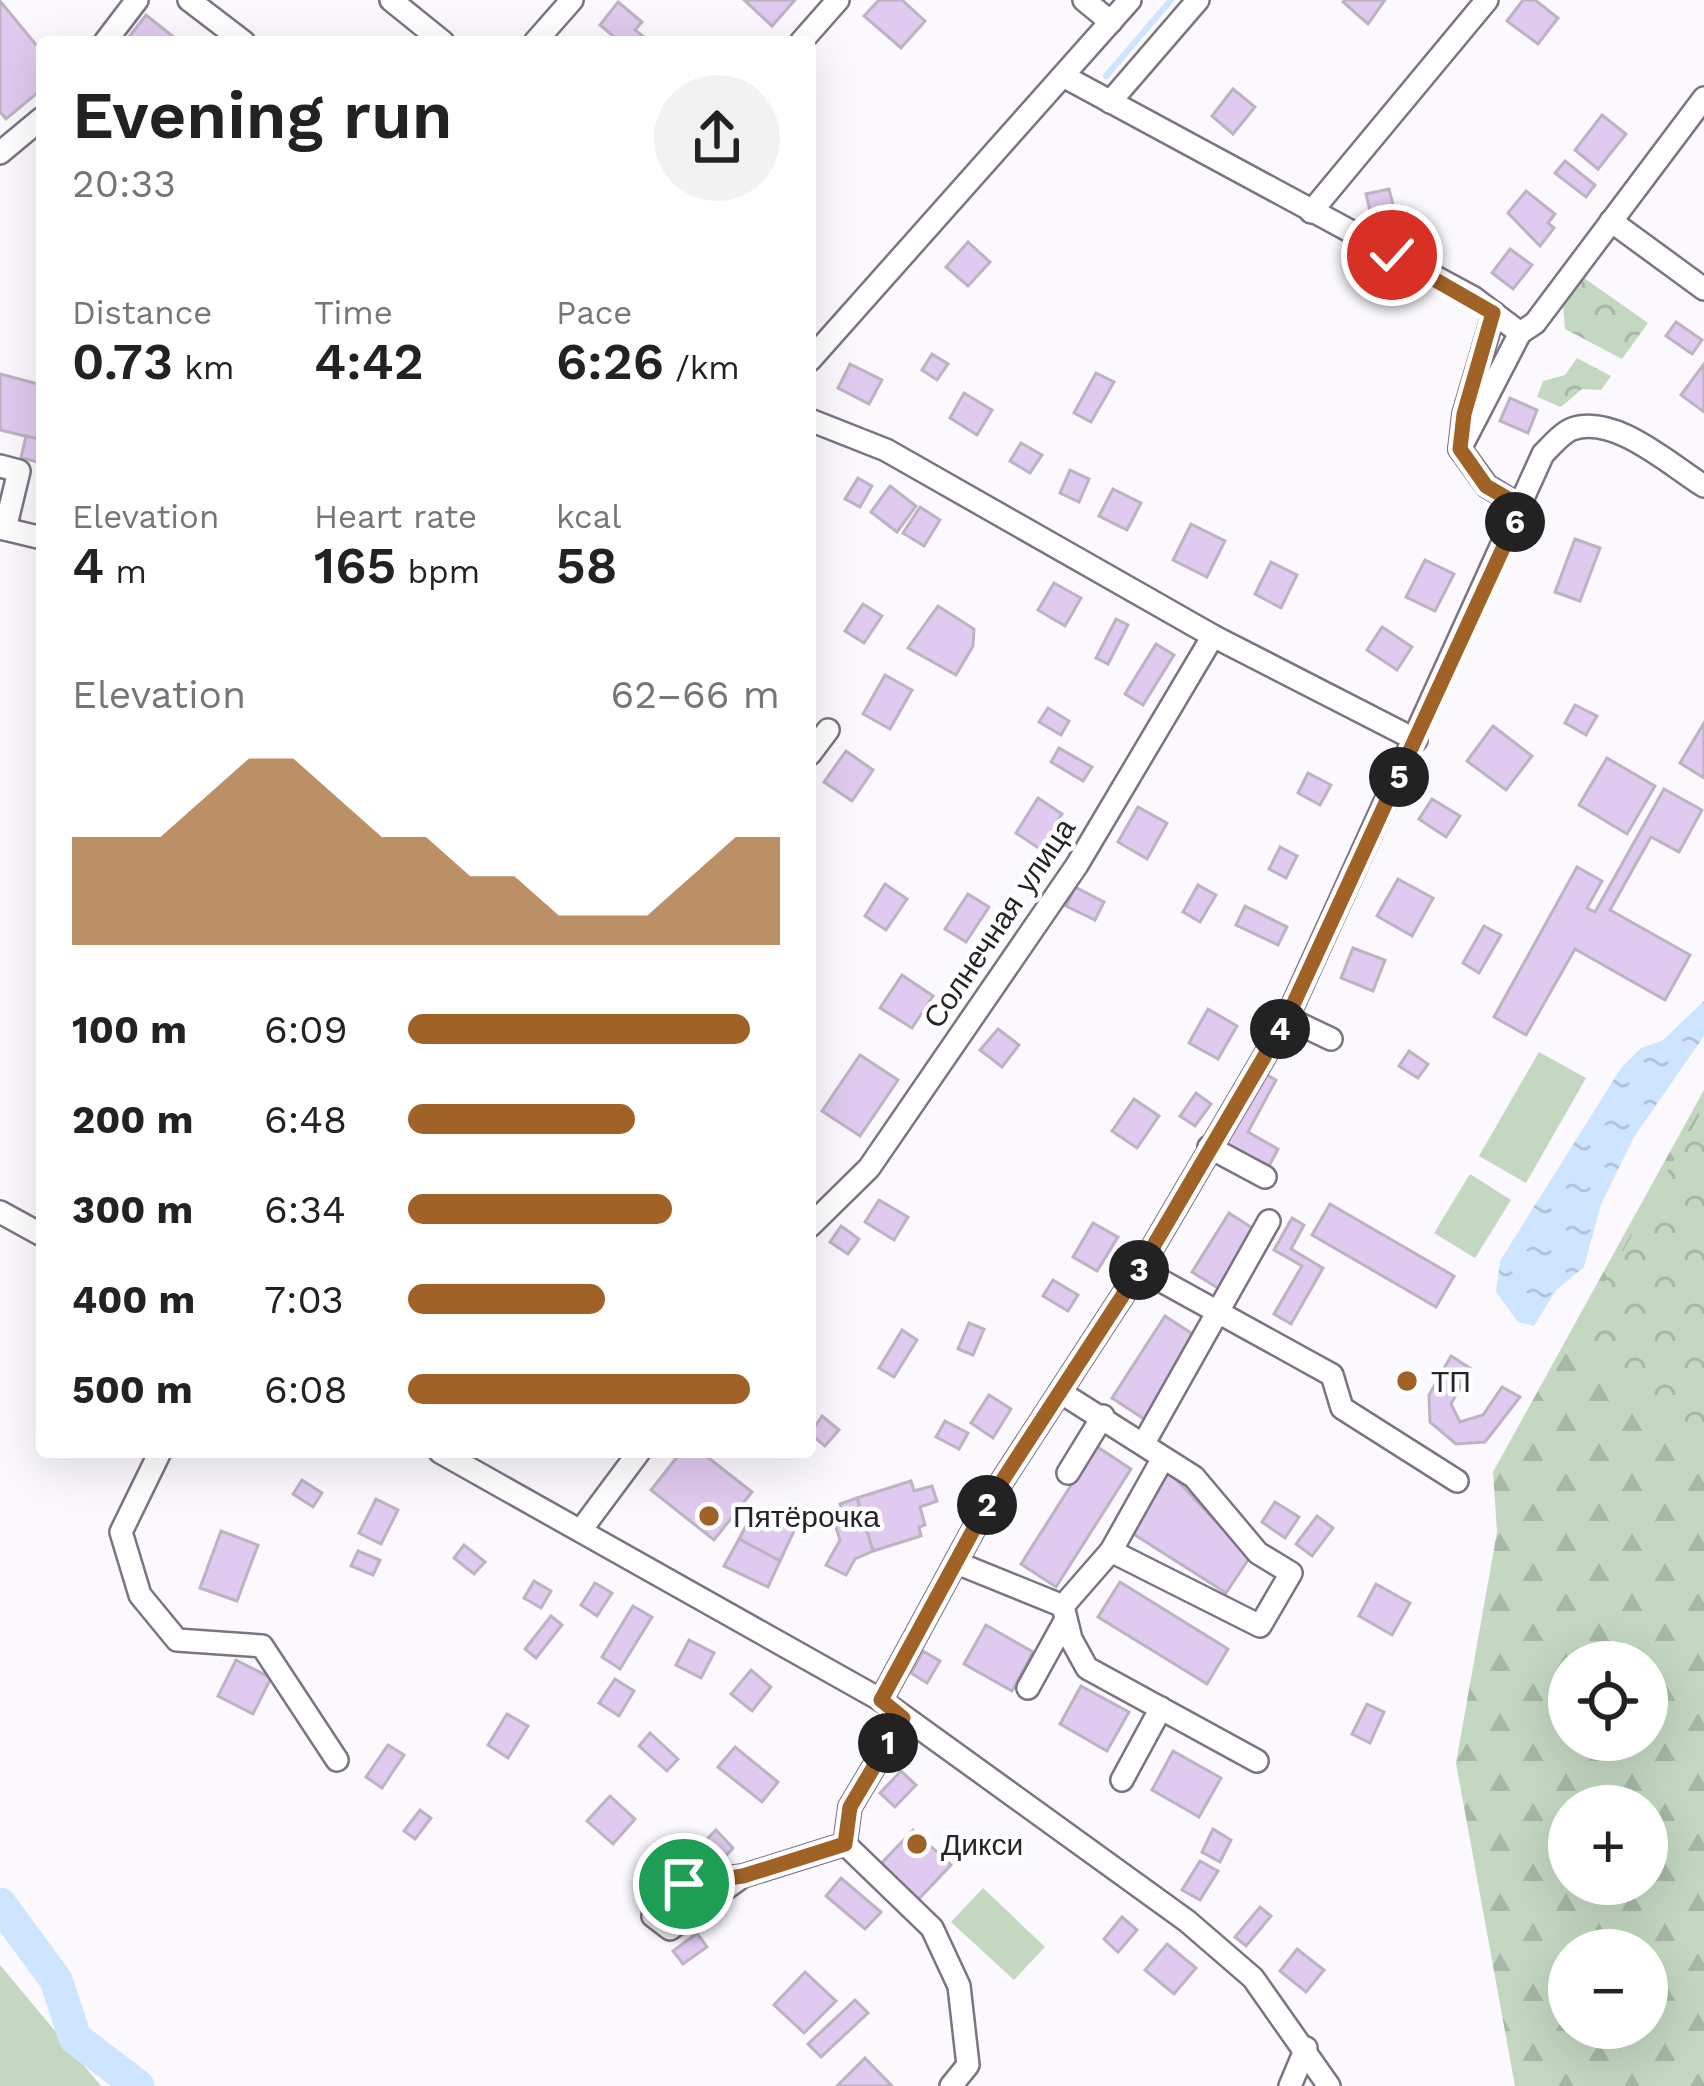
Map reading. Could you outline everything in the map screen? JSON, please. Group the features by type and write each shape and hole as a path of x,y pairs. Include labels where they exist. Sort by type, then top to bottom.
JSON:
{"street":[{"path":"110,36 137,0"},
{"path":"189,0 236,36"},
{"path":"392,0 436,36"},
{"path":"540,36 572,0"},
{"path":"806,36 838,0"},
{"path":"1084,0 1111,22"},
{"path":"816,353 1130,0"},
{"path":"1110,102 1198,0"},
{"path":"1311,212 1487,0"},
{"path":"1065,77 1493,313 1520,333"},
{"path":"1460,449 1520,333 1535,322 1704,98"},
{"path":"0,153 36,123"},
{"path":"1611,220 1704,289"},
{"path":"1493,313 1464,414 1460,449 1486,486 1522,507"},
{"path":"816,423 886,449 1213,636 1416,740"},
{"path":"881,1700 989,1501 1140,1269 1287,1018 1543,454 1569,430 1594,426 1624,436 1704,486"},
{"path":"0,466 19,471 2,529 36,537"},
{"name":"Солнечная улица","path":"816,1220 869,1168 1064,884 1213,636"},
{"path":"816,746 828,730"},
{"path":"1287,1018 1331,1040"},
{"path":"1209,1148 1265,1177"},
{"path":"0,1212 36,1232"},
{"path":"1145,1441 1269,1221"},
{"path":"1140,1269 1332,1376 1342,1408 1457,1481"},
{"path":"1060,1392 1145,1441 1162,1460 1194,1477 1258,1552 1291,1573 1260,1626 1112,1551"},
{"path":"1068,1473 1103,1416"},
{"path":"157,1458 121,1532 140,1594 177,1640 262,1646 338,1760"},
{"path":"451,1458 881,1700 1186,1921 1253,1978 1329,2086"},
{"path":"581,1529 634,1458"},
{"path":"1028,1688 1064,1613 1112,1551 1162,1460"},
{"path":"957,1563 1064,1613 1088,1668 1257,1761"},
{"path":"1122,1780 1161,1708"},
{"path":"845,1844 850,1807 903,1718"},
{"path":"743,1876 845,1844"},
{"path":"845,1844 932,1928 959,1986 968,2065 951,2086"},
{"path":"1290,2086 1306,2048"}],"green space":[{"path":"1584,278 1648,323 1622,359 1565,329 1563,305"},
{"path":"1577,358 1611,376 1601,390 1582,389 1561,407 1537,397 1543,381 1565,375"},
{"path":"1539,1052 1586,1078 1526,1183 1479,1156"},
{"path":"1704,1090 1704,2086 1515,2086 1456,1763 1497,1532 1493,1472"},
{"path":"1704,1107 1704,1463 1582,1356 1606,1281"},
{"path":"1470,1174 1511,1200 1475,1258 1434,1233"},
{"path":"983,1888 1045,1947 1014,1980 951,1922"},
{"path":"0,1965 101,2086 0,2086"}],"water":[{"path":"1704,1001 1704,1036 1634,1137 1601,1204 1584,1267 1556,1290 1534,1326 1518,1322 1496,1292 1500,1261 1621,1068 1641,1048 1662,1041"}],"building":[{"path":"744,0 795,0 772,26"},
{"path":"879,0 902,0 925,21 901,48 864,16"},
{"path":"1345,0 1385,0 1368,24 1343,2"},
{"path":"1523,0 1535,0 1558,18 1538,44 1507,21"},
{"path":"0,1 36,45 36,94 6,119 0,112"},
{"path":"618,2 642,22 635,30 643,36 613,36 600,25"},
{"path":"146,15 172,36 130,36"},
{"path":"1233,89 1255,107 1233,134 1212,116"},
{"path":"1602,115 1626,134 1598,169 1575,150"},
{"path":"1565,161 1595,185 1586,197 1555,173"},
{"path":"1389,189 1394,209 1371,215 1366,194"},
{"path":"1526,191 1555,214 1548,223 1554,228 1540,246 1508,213"},
{"path":"968,242 990,262 968,286 946,267"},
{"path":"1510,249 1532,265 1513,289 1492,273"},
{"path":"1676,322 1702,340 1692,354 1666,336"},
{"path":"932,354 948,364 937,380 922,370"},
{"path":"850,364 882,380 869,404 838,388"},
{"path":"1704,364 1704,412 1681,395"},
{"path":"1096,373 1114,382 1091,422 1074,413"},
{"path":"0,374 36,383 36,439 0,430"},
{"path":"964,393 992,410 977,435 950,418"},
{"path":"1510,398 1537,410 1528,433 1500,421"},
{"path":"26,436 36,438 36,462 21,458"},
{"path":"1021,443 1042,455 1030,473 1010,461"},
{"path":"1070,470 1089,479 1079,502 1060,493"},
{"path":"858,478 872,486 860,507 845,499"},
{"path":"890,486 916,506 897,532 871,512"},
{"path":"1113,489 1141,503 1127,530 1099,516"},
{"path":"920,507 940,520 924,546 903,533"},
{"path":"1191,524 1225,541 1207,577 1173,560"},
{"path":"1575,539 1600,548 1580,601 1555,592"},
{"path":"1425,560 1454,574 1435,611 1406,597"},
{"path":"1271,562 1297,575 1281,608 1255,594"},
{"path":"1054,583 1081,598 1065,626 1038,610"},
{"path":"863,604 882,616 864,643 845,631"},
{"path":"938,606 974,629 973,646 956,675 908,648"},
{"path":"1116,619 1128,625 1108,664 1096,658"},
{"path":"1382,627 1412,647 1397,670 1367,650"},
{"path":"1156,644 1174,655 1143,705 1125,694"},
{"path":"885,675 912,690 890,729 863,714"},
{"path":"1575,705 1597,716 1586,735 1565,723"},
{"path":"1048,708 1069,721 1061,735 1039,722"},
{"path":"1704,723 1704,778 1680,763"},
{"path":"1493,726 1532,756 1506,790 1467,761"},
{"path":"1059,748 1092,767 1083,781 1051,762"},
{"path":"846,751 873,770 852,801 824,782"},
{"path":"1607,758 1655,786 1627,834 1579,805"},
{"path":"1308,773 1331,785 1320,805 1298,793"},
{"path":"1664,789 1702,810 1679,852 1651,837 1610,910 1690,955 1665,1000 1575,949 1526,1035 1494,1017 1577,867 1602,881 1587,908 1595,912"},
{"path":"1038,798 1062,814 1040,849 1016,833"},
{"path":"1432,799 1460,816 1446,837 1419,819"},
{"path":"1138,807 1167,823 1147,859 1118,842"},
{"path":"1280,847 1297,856 1286,878 1269,869"},
{"path":"1398,879 1433,898 1412,936 1377,916"},
{"path":"885,884 907,899 886,930 865,916"},
{"path":"1198,885 1216,895 1200,922 1183,912"},
{"path":"1075,887 1104,902 1095,920 1066,906"},
{"path":"968,894 989,907 966,942 945,929"},
{"path":"1245,906 1287,927 1278,945 1236,925"},
{"path":"1484,926 1501,935 1479,973 1463,963"},
{"path":"1353,948 1385,960 1373,991 1341,978"},
{"path":"902,975 933,996 912,1028 880,1008"},
{"path":"1208,1009 1237,1026 1218,1059 1189,1043"},
{"path":"998,1029 1019,1045 1002,1067 980,1050"},
{"path":"1409,1051 1428,1064 1418,1078 1399,1066"},
{"path":"860,1055 898,1080 860,1136 822,1111"},
{"path":"1262,1072 1276,1080 1248,1132 1278,1149 1268,1168 1223,1143"},
{"path":"1196,1093 1211,1104 1195,1126 1180,1116"},
{"path":"1134,1099 1159,1116 1137,1148 1112,1131"},
{"path":"879,1200 908,1217 894,1240 865,1222"},
{"path":"1330,1204 1454,1276 1436,1307 1312,1235"},
{"path":"1229,1213 1257,1231 1221,1290 1192,1272"},
{"path":"1292,1218 1304,1225 1291,1249 1323,1268 1291,1324 1274,1314 1302,1266 1274,1250"},
{"path":"1093,1223 1118,1237 1097,1271 1073,1257"},
{"path":"841,1226 859,1239 848,1254 830,1242"},
{"path":"1053,1280 1078,1295 1068,1311 1043,1296"},
{"path":"1165,1316 1197,1337 1144,1419 1112,1398"},
{"path":"969,1323 984,1329 973,1355 958,1349"},
{"path":"902,1330 917,1340 894,1377 879,1368"},
{"path":"1451,1356 1470,1368 1451,1404 1460,1422 1483,1415 1502,1387 1520,1397 1485,1442 1456,1444 1430,1422 1429,1395"},
{"path":"989,1395 1011,1409 993,1438 971,1423"},
{"path":"822,1416 839,1430 825,1446 816,1439"},
{"path":"945,1421 968,1433 959,1449 936,1437"},
{"path":"1096,1446 1131,1469 1056,1587 1021,1564"},
{"name":"Пятёрочка","path":"676,1458 709,1458 752,1492 714,1540 651,1490"},
{"path":"1169,1472 1250,1557 1226,1593 1132,1533"},
{"path":"302,1480 322,1493 313,1507 293,1494"},
{"path":"911,1481 914,1491 932,1486 937,1501 920,1507 925,1525 919,1527 921,1536 873,1551 857,1498"},
{"path":"857,1498 873,1551 855,1559 846,1575 826,1565 840,1540 835,1524 845,1521 840,1504"},
{"path":"376,1499 398,1510 381,1544 359,1533"},
{"path":"1275,1502 1299,1517 1285,1538 1262,1522"},
{"path":"753,1513 794,1531 780,1561 739,1539"},
{"path":"1317,1516 1333,1528 1312,1556 1296,1544"},
{"path":"221,1531 258,1545 237,1601 200,1588"},
{"path":"739,1539 780,1561 768,1587 724,1566"},
{"path":"464,1545 485,1562 474,1574 454,1558"},
{"path":"358,1551 380,1560 373,1575 351,1566"},
{"path":"534,1581 551,1591 541,1608 524,1598"},
{"path":"1120,1582 1228,1649 1207,1684 1098,1617"},
{"path":"595,1583 612,1593 597,1616 581,1605"},
{"path":"1376,1584 1410,1603 1392,1635 1359,1616"},
{"path":"633,1606 652,1617 620,1669 602,1657"},
{"path":"551,1616 562,1625 536,1658 525,1649"},
{"path":"986,1625 1033,1652 1012,1691 964,1664"},
{"path":"689,1640 714,1653 701,1678 676,1665"},
{"path":"923,1651 940,1661 927,1683 911,1673"},
{"path":"236,1660 271,1678 253,1714 218,1696"},
{"path":"751,1670 771,1687 752,1711 731,1694"},
{"path":"615,1679 634,1691 619,1716 599,1703"},
{"path":"1081,1686 1129,1712 1107,1751 1060,1724"},
{"path":"1367,1704 1384,1712 1370,1743 1352,1734"},
{"path":"507,1714 528,1726 508,1758 488,1745"},
{"path":"650,1733 678,1759 667,1771 639,1746"},
{"path":"388,1745 404,1755 382,1788 366,1777"},
{"path":"735,1747 778,1782 762,1802 718,1767"},
{"path":"1173,1751 1221,1778 1199,1817 1152,1790"},
{"path":"901,1771 916,1785 895,1807 880,1793"},
{"path":"610,1796 635,1819 613,1844 587,1821"},
{"path":"420,1810 431,1818 415,1839 404,1831"},
{"path":"1213,1829 1231,1840 1220,1862 1202,1852"},
{"path":"716,1830 733,1848 721,1861 703,1843"},
{"path":"913,1830 951,1865 911,1907 874,1871"},
{"path":"1200,1861 1218,1871 1200,1900 1182,1890"},
{"path":"841,1878 881,1912 865,1929 826,1896"},
{"path":"1260,1907 1271,1916 1246,1946 1235,1937"},
{"path":"1122,1917 1137,1930 1118,1952 1104,1939"},
{"path":"697,1933 707,1947 683,1964 673,1951"},
{"path":"1167,1944 1196,1968 1174,1994 1145,1970"},
{"path":"1297,1949 1324,1970 1306,1992 1280,1971"},
{"path":"805,1972 836,2001 804,2033 774,2005"},
{"path":"855,2000 868,2013 821,2057 808,2044"},
{"path":"865,2058 892,2086 837,2086"}],"waterway":[{"path":"1106,76 1171,0"},
{"path":"0,1904 56,1980 75,2038 138,2086"}],"place":[{"name":"ТП","path":"1407,1381"},
{"name":"Пятёрочка","path":"709,1516"},
{"name":"Дикси","path":"917,1844"}],"route":[{"path":"684,1884 743,1876 845,1844 850,1807 903,1718 881,1700 989,1501 1140,1269 1287,1018 1522,507 1486,486 1460,449 1464,414 1493,313 1392,255"}]}
